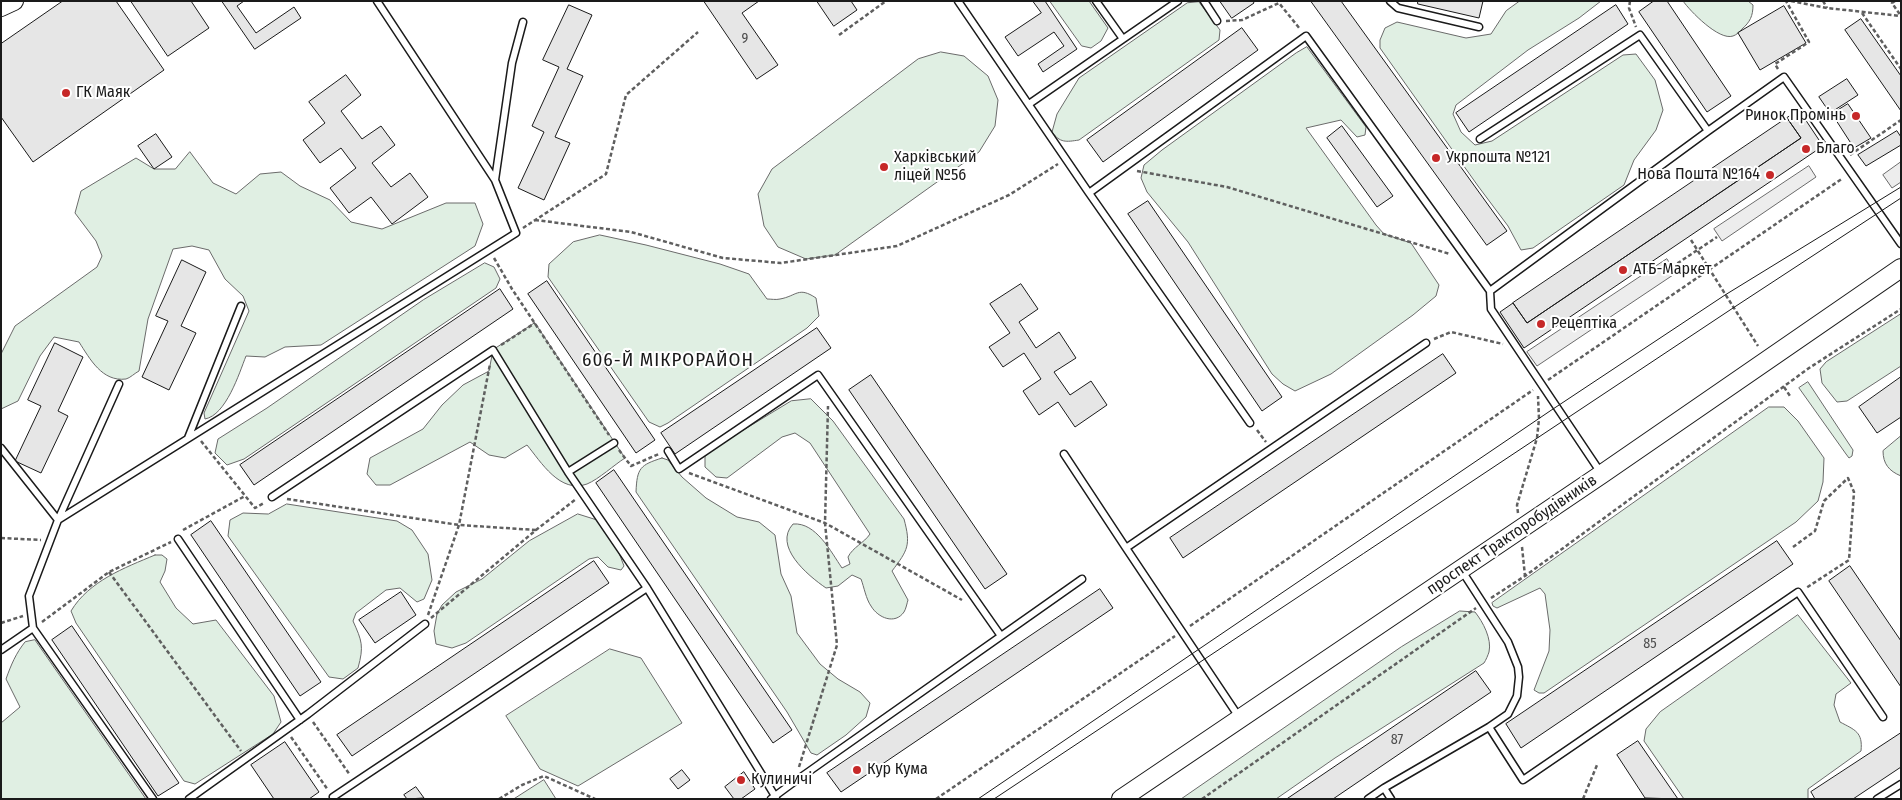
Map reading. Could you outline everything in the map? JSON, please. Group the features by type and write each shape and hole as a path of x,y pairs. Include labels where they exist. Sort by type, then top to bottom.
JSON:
{"main road":[{"path":"1,7 14,1"},
{"name":"проспект Тракторобудівників","path":"1121,799 1461,570 1901,268"}],"lane":[{"path":"58,520 516,233 495,180 377,1"},
{"path":"958,1 1089,193 1250,423"},
{"path":"1096,1 1123,39"},
{"path":"1029,104 1178,1"},
{"path":"1204,1 1217,21"},
{"path":"1390,1 1398,8 1479,28"},
{"path":"495,180 512,64 523,22"},
{"path":"1480,139 1640,35 1708,130"},
{"path":"1089,193 1306,36 1490,291 1491,309 1602,474"},
{"path":"1490,291 1708,130 1784,77 1901,244"},
{"path":"188,438 240,306"},
{"path":"1126,548 1426,343"},
{"path":"272,497 493,350 582,494 647,588 774,798 1082,579"},
{"path":"668,451 679,469 818,374 1001,636"},
{"path":"119,384 58,520 29,596 33,628 153,799"},
{"path":"568,472 614,443"},
{"path":"1,448 58,520"},
{"path":"1064,454 1240,719"},
{"path":"178,539 300,720"},
{"path":"1368,799 1508,714 1516,696 1520,677 1508,642 1461,570"},
{"path":"334,798 647,588"},
{"path":"1489,727 1522,780 1798,593 1883,717"},
{"path":"189,799 300,720 424,624"},
{"path":"1,650 33,628"},
{"path":"1877,799 1901,784"},
{"path":"1384,788 1391,799"}],"path":[{"path":"839,35 886,1"},
{"path":"1630,1 1629,8 1640,35"},
{"path":"1784,77 1775,64 1809,42 1786,1"},
{"path":"1791,1 1827,8 1901,16 1892,3 1895,1"},
{"path":"1823,1 1827,8"},
{"path":"1217,21 1242,20 1278,3 1306,36"},
{"path":"1861,12 1901,69"},
{"path":"516,233 606,174 626,95 698,32"},
{"path":"1842,161 1900,122"},
{"path":"536,220 630,232 723,258 781,263 897,246 1009,196 1066,159"},
{"path":"1123,168 1227,187 1467,259"},
{"path":"1541,384 1850,173"},
{"path":"1672,267 1717,237"},
{"path":"1691,240 1758,346"},
{"path":"489,250 512,289 631,466 668,451"},
{"path":"1202,799 1482,603 1525,576 1783,387 1901,309"},
{"path":"424,624 459,525 493,350 535,323"},
{"path":"1426,343 1451,332 1516,347"},
{"path":"936,799 1537,387 1537,438 1517,505 1518,514"},
{"path":"1783,387 1790,396"},
{"path":"794,782 837,645 825,523 828,389"},
{"path":"1250,423 1271,449"},
{"path":"196,434 256,508 272,497 459,525 536,530"},
{"path":"679,469 825,523 983,612"},
{"path":"1793,547 1815,531 1824,501 1848,478 1854,492 1849,560 1798,593"},
{"path":"424,624 582,494"},
{"path":"33,628 109,572 178,539 184,529 245,496"},
{"path":"1,538 50,540"},
{"path":"1522,543 1525,576"},
{"path":"109,572 246,758"},
{"path":"1,623 31,613"},
{"path":"308,714 355,783"},
{"path":"286,730 334,798"},
{"path":"1583,799 1596,765"},
{"path":"499,799 522,785 544,776 595,799"}],"green space":[{"path":"1050,1 1089,1 1108,28 1101,41 1091,48 1082,46"},
{"path":"1520,1 1601,1 1579,18 1528,50 1456,105 1453,114 1461,132 1475,145 1492,141 1623,55 1636,54 1655,80 1663,110 1656,130 1634,160 1624,185 1533,248 1521,250 1508,226 1380,48 1380,40 1385,28 1397,22 1466,38 1491,34 1506,11"},
{"path":"1683,1 1748,1 1753,5 1752,16 1739,32 1733,36 1727,36 1720,34 1705,24"},
{"path":"1199,2 1220,30 1219,40 1079,140 1064,141 1055,136 1052,132 1057,114 1079,78 1187,3"},
{"path":"1307,47 1366,127 1365,135 1357,137 1341,120 1306,128 1376,225 1384,234 1411,243 1439,285 1436,296 1413,315 1331,374 1295,391 1283,384 1272,374 1188,242 1147,192 1141,178 1144,165 1162,150"},
{"path":"941,52 964,56 988,76 998,100 995,126 979,152 835,255 806,259 778,247 764,226 758,194 772,169 918,59"},
{"path":"190,152 213,183 236,194 260,174 281,172 300,186 330,200 351,222 382,229 446,203 475,203 483,224 475,246 321,345 285,347 265,357 246,356 231,393 213,416 205,419 204,413 249,311 243,296 225,279 209,250 192,246 173,249 148,319 139,371 126,379 110,377 98,368 79,342 54,337 40,356 18,401 1,409 1,354 15,326 97,267 102,256 96,241 75,213 81,191 136,158 154,169 175,169"},
{"path":"600,235 720,264 749,274 767,299 786,298 801,292 810,294 816,298 819,316 807,328 660,427 649,422 548,277 549,264 573,242"},
{"path":"485,263 494,267 500,279 496,288 244,459 227,465 215,453 218,439 267,408 423,300"},
{"path":"1901,314 1901,366 1847,401 1837,402 1822,383 1820,369 1826,362"},
{"path":"535,323 625,458 592,482 577,486 568,485 552,475 527,445 505,458 489,455 470,442 390,485 376,485 367,474 370,458 423,429 442,405 463,385 489,371 493,350"},
{"path":"1808,382 1853,450 1852,456 1849,458 1799,388"},
{"path":"811,399 833,421 904,519 907,547 902,558 892,571 908,600 904,612 896,618 882,617 874,610 868,600 861,579 852,575 838,586 826,588 802,568 790,550 787,541 788,533 793,524 801,525 809,528 822,539 842,568 850,564 848,557 850,554 870,534 810,443 795,433 782,437 727,478 716,477 705,467 705,456 722,443 791,401"},
{"path":"1769,407 1784,407 1798,421 1824,458 1823,482 1818,501 1796,522 1544,693 1534,690 1549,651 1550,630 1545,594 1540,588 1497,608 1492,603"},
{"path":"1901,436 1901,476 1888,467 1884,460 1883,451"},
{"path":"662,458 668,460 682,477 706,498 737,517 759,522 775,535 781,574 791,596 797,633 820,664 838,679 860,692 870,703 866,717 846,735 817,755 811,753 787,712 636,492 637,478 641,469 649,463"},
{"path":"287,504 397,521 412,530 428,554 432,580 424,599 417,602 400,588 386,590 356,613 353,621 361,644 360,660 358,668 343,679 329,677 228,536 230,520 243,513 268,514"},
{"path":"578,514 597,520 619,553 624,566 621,570 608,567 598,557 589,559 466,643 452,648 436,644 434,631 437,614 442,605 456,592 482,579 529,541"},
{"path":"155,555 162,555 167,559 165,571 160,582 176,608 193,624 216,620 274,696 281,722 273,734 195,784 184,781 76,623 71,611 87,591 97,584"},
{"path":"1460,611 1475,612 1484,626 1490,647 1484,663 1335,758 1276,799 1181,799 1401,647"},
{"path":"1798,615 1851,683 1836,694 1834,705 1840,722 1857,732 1861,740 1861,751 1808,789 1808,799 1684,799 1644,741 1646,729 1660,712"},
{"path":"35,640 146,799 1,799 1,723 20,707 6,679 14,659 22,646 25,642"},
{"path":"610,649 641,658 682,723 578,786 540,769 506,716"},
{"path":"544,780 556,799 514,799"}],"shaded area":[{"path":"1901,162 1901,182 1892,188 1883,175"},
{"path":"1809,166 1816,177 1722,241 1714,229"},
{"path":"1667,259 1676,273 1537,366 1527,352"}],"building":[{"name":"ГК Маяк","path":"63,1 116,1 164,70 33,162 1,117 1,44"},
{"path":"131,1 191,1 209,28 168,56"},
{"path":"222,1 244,1 237,6 256,33 294,7 301,18 255,49"},
{"path":"704,1 759,1 742,13 778,65 757,79"},
{"path":"817,1 851,1 857,10 834,26"},
{"path":"1033,1 1045,1 1077,49 1043,72 1038,64 1064,46 1054,32 1018,56 1005,37 1041,13"},
{"path":"1220,1 1253,1 1254,3 1232,18"},
{"path":"1311,1 1341,1 1507,231 1487,245"},
{"path":"1418,1 1483,1 1479,18 1418,4"},
{"path":"1654,1 1667,1 1731,96 1707,112 1639,12"},
{"path":"569,5 592,15 567,69 583,76 555,137 570,143 544,200 518,188 544,132 532,126 559,67 543,60"},
{"path":"1616,5 1628,24 1469,132 1456,113"},
{"path":"1784,6 1806,43 1760,70 1738,33"},
{"path":"1861,19 1901,76 1901,111 1845,30"},
{"path":"1242,28 1258,50 1103,162 1087,140"},
{"path":"346,75 361,95 341,111 362,139 381,126 395,145 372,163 391,187 410,173 428,197 392,224 371,197 349,213 330,188 356,168 341,148 320,163 303,140 325,123 309,102"},
{"path":"1847,79 1858,95 1830,113 1819,97"},
{"path":"1848,104 1871,138 1854,148 1832,114"},
{"path":"1799,110 1823,146 1524,348 1500,312 1513,303 1527,323 1801,138 1787,118"},
{"path":"1787,118 1801,138 1527,323 1513,303"},
{"path":"1342,126 1393,196 1377,207 1327,138"},
{"path":"1897,131 1901,137 1901,145 1866,166 1858,155"},
{"path":"156,134 172,157 154,169 138,146"},
{"path":"1148,201 1282,397 1262,411 1128,214"},
{"path":"182,260 206,272 181,326 196,333 169,390 142,377 168,321 156,316"},
{"path":"547,281 655,440 636,453 528,294"},
{"path":"1021,284 1038,309 1019,322 1036,348 1059,332 1076,358 1054,372 1070,395 1091,381 1107,405 1075,427 1058,402 1039,415 1023,391 1041,379 1024,353 1003,367 989,347 1010,333 990,304"},
{"path":"500,289 513,309 254,485 240,465"},
{"path":"817,328 831,348 675,454 661,433"},
{"path":"55,343 83,357 58,411 68,416 41,473 15,461 41,406 28,400"},
{"path":"1443,354 1456,373 1183,558 1170,538"},
{"path":"871,375 1007,574 985,589 849,390"},
{"path":"1901,377 1901,417 1877,433 1859,407"},
{"path":"614,470 792,730 773,743 596,483"},
{"path":"211,521 321,682 300,696 191,535"},
{"path":"1777,541 1793,564 1521,748 1506,724"},
{"path":"594,561 609,583 352,756 337,735"},
{"path":"1850,566 1901,641 1901,687 1829,581"},
{"path":"1100,589 1113,608 841,792 827,773"},
{"path":"401,592 416,615 375,643 359,620"},
{"path":"72,626 179,783 158,796 52,640"},
{"path":"1476,671 1491,692 1333,799 1287,799"},
{"path":"1901,733 1901,767 1853,799 1815,799 1811,792"},
{"path":"1638,741 1678,799 1645,798 1617,755"},
{"path":"285,742 319,792 309,799 274,799 251,765"},
{"path":"682,770 690,780 678,789 670,779"},
{"name":"Кулиничі","path":"744,772 755,789 741,799 734,799 725,787"},
{"path":"416,787 424,798 407,799 404,795"}],"tram line":[{"path":"978,799 1550,411 1725,295 1901,187"},
{"path":"994,799 1901,198"}],"place":[{"name":"ГК Маяк","path":"66,93"},
{"name":"Ринок Промінь","path":"1856,116"},
{"name":"Благо","path":"1806,149"},
{"name":"Укрпошта №121","path":"1436,158"},
{"name":"Харківський ліцей №56","path":"884,167"},
{"name":"Нова Пошта №164","path":"1770,175"},
{"name":"АТБ-Маркет","path":"1623,270"},
{"name":"Рецептіка","path":"1541,324"},
{"name":"Кур Кума","path":"857,770"},
{"name":"Кулиничі","path":"741,780"}],"district":[{"name":"606-Й МІКРОРАЙОН","path":"668,361"}]}
